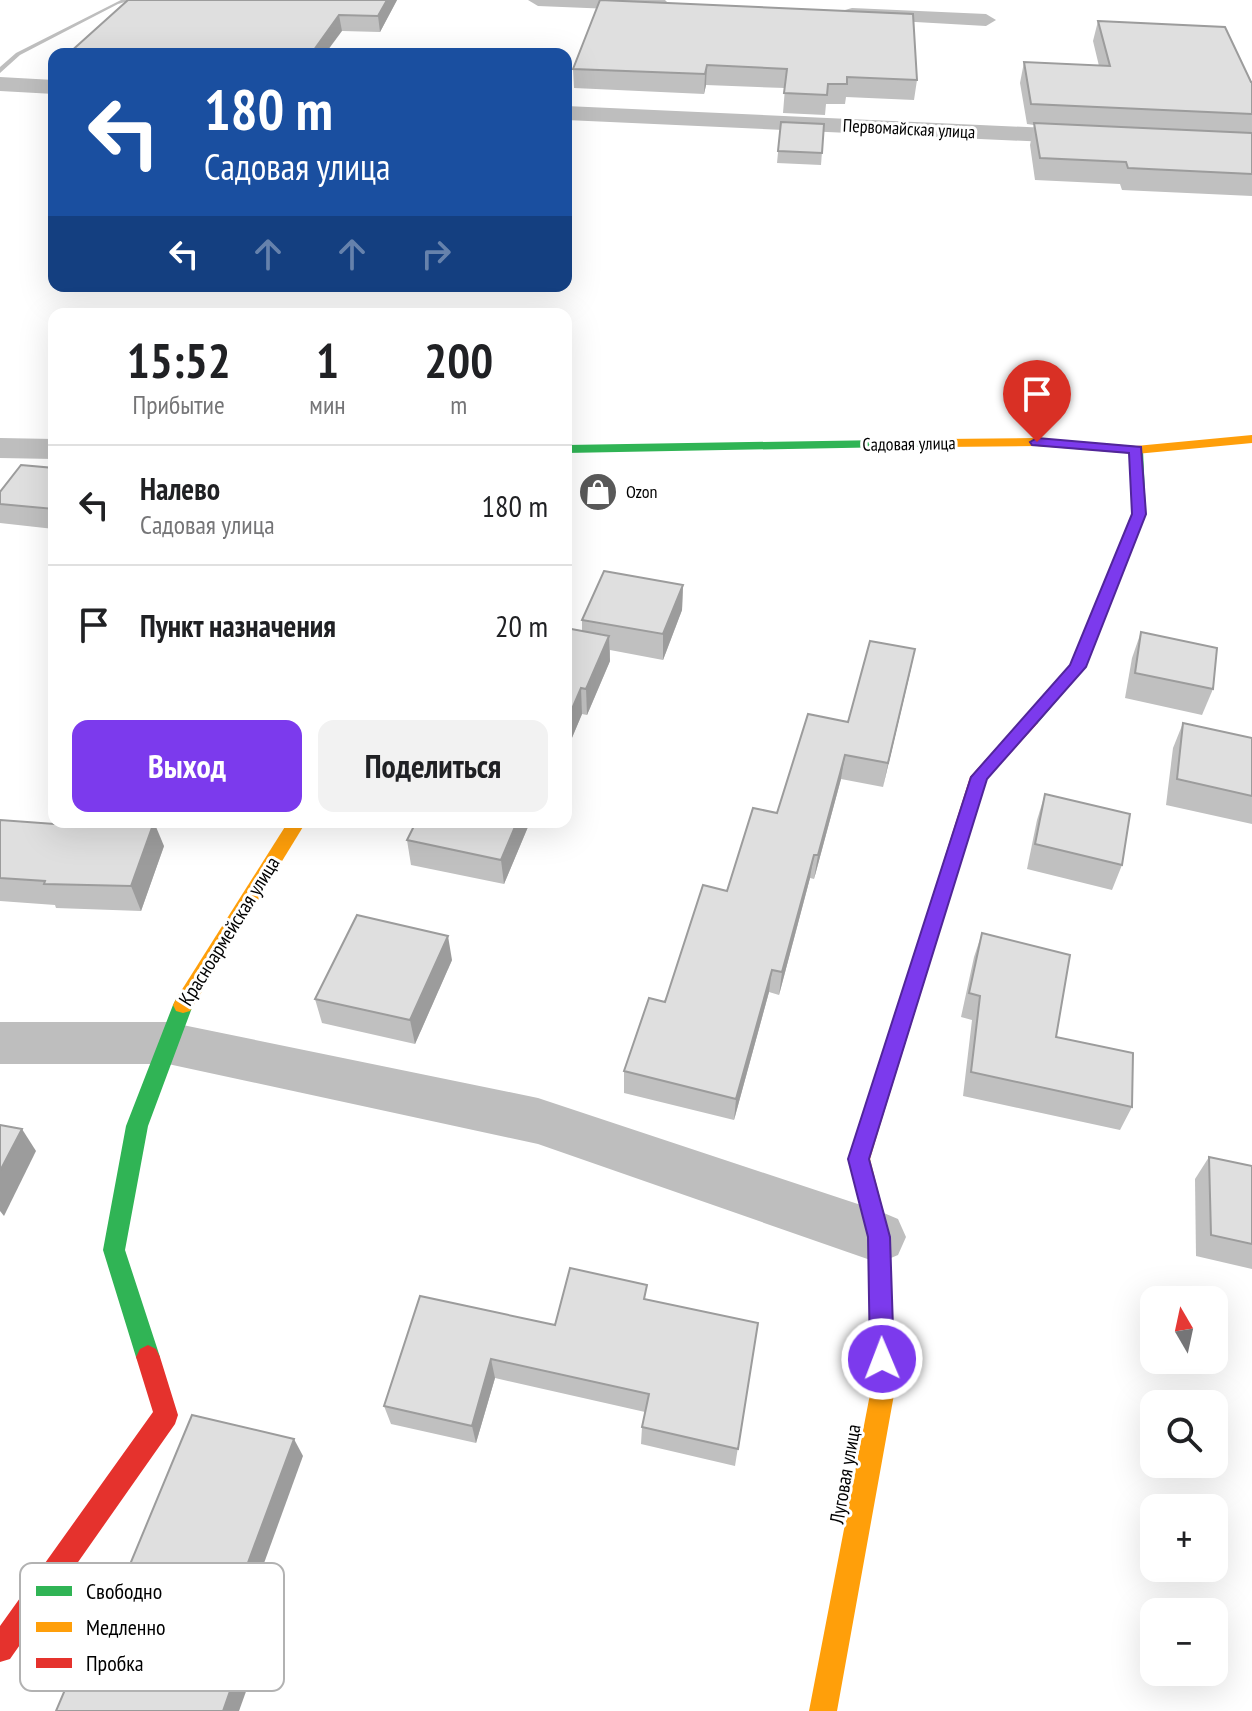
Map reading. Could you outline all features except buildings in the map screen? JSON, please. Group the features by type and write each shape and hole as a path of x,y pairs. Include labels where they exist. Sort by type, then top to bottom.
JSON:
{"street":[{"path":"538,0 682,6"},
{"path":"826,13 986,20"},
{"path":"0,84 48,87"},
{"name":"Первомайская улица","path":"572,113 1108,138"},
{"name":"Садовая улица","path":"572,449 1037,442 1136,450 1252,439"},
{"path":"0,448 48,449"},
{"name":"Луговая улица","path":"823,1711 883,1389 879,1237 859,1159 979,777 1078,667 1139,514 1136,450"},
{"name":"Красноармейская улица","path":"61,1563 166,1415 114,1250 137,1126 178,1013 293,828"},
{"path":"0,1043 168,1043 538,1121 879,1237"},
{"name":"Красноармейская улица","path":"0,1649 20,1621"}],"waterway":[{"path":"0,71 18,54 116,3 129,0"}],"traffic: fast":[{"path":"572,449 943,443"},
{"path":"1031,720 1078,667 1139,514 1136,450"},
{"path":"148,1357 114,1250 137,1126 183,1005"}],"traffic: slow":[{"path":"943,443 1037,442 1136,450 1252,439"},
{"path":"183,1005 293,828"},
{"path":"823,1711 883,1389 879,1237 859,1159 872,1119"}],"traffic: jam":[{"path":"872,1119 979,777 1031,720"},
{"path":"61,1563 166,1415 148,1357"},
{"path":"0,1649 20,1621"}],"place":[{"name":"Ozon","path":"598,492"}],"route":[{"path":"882,1359 879,1237 859,1159 979,777 1078,667 1139,514 1136,450 1037,442"}]}
